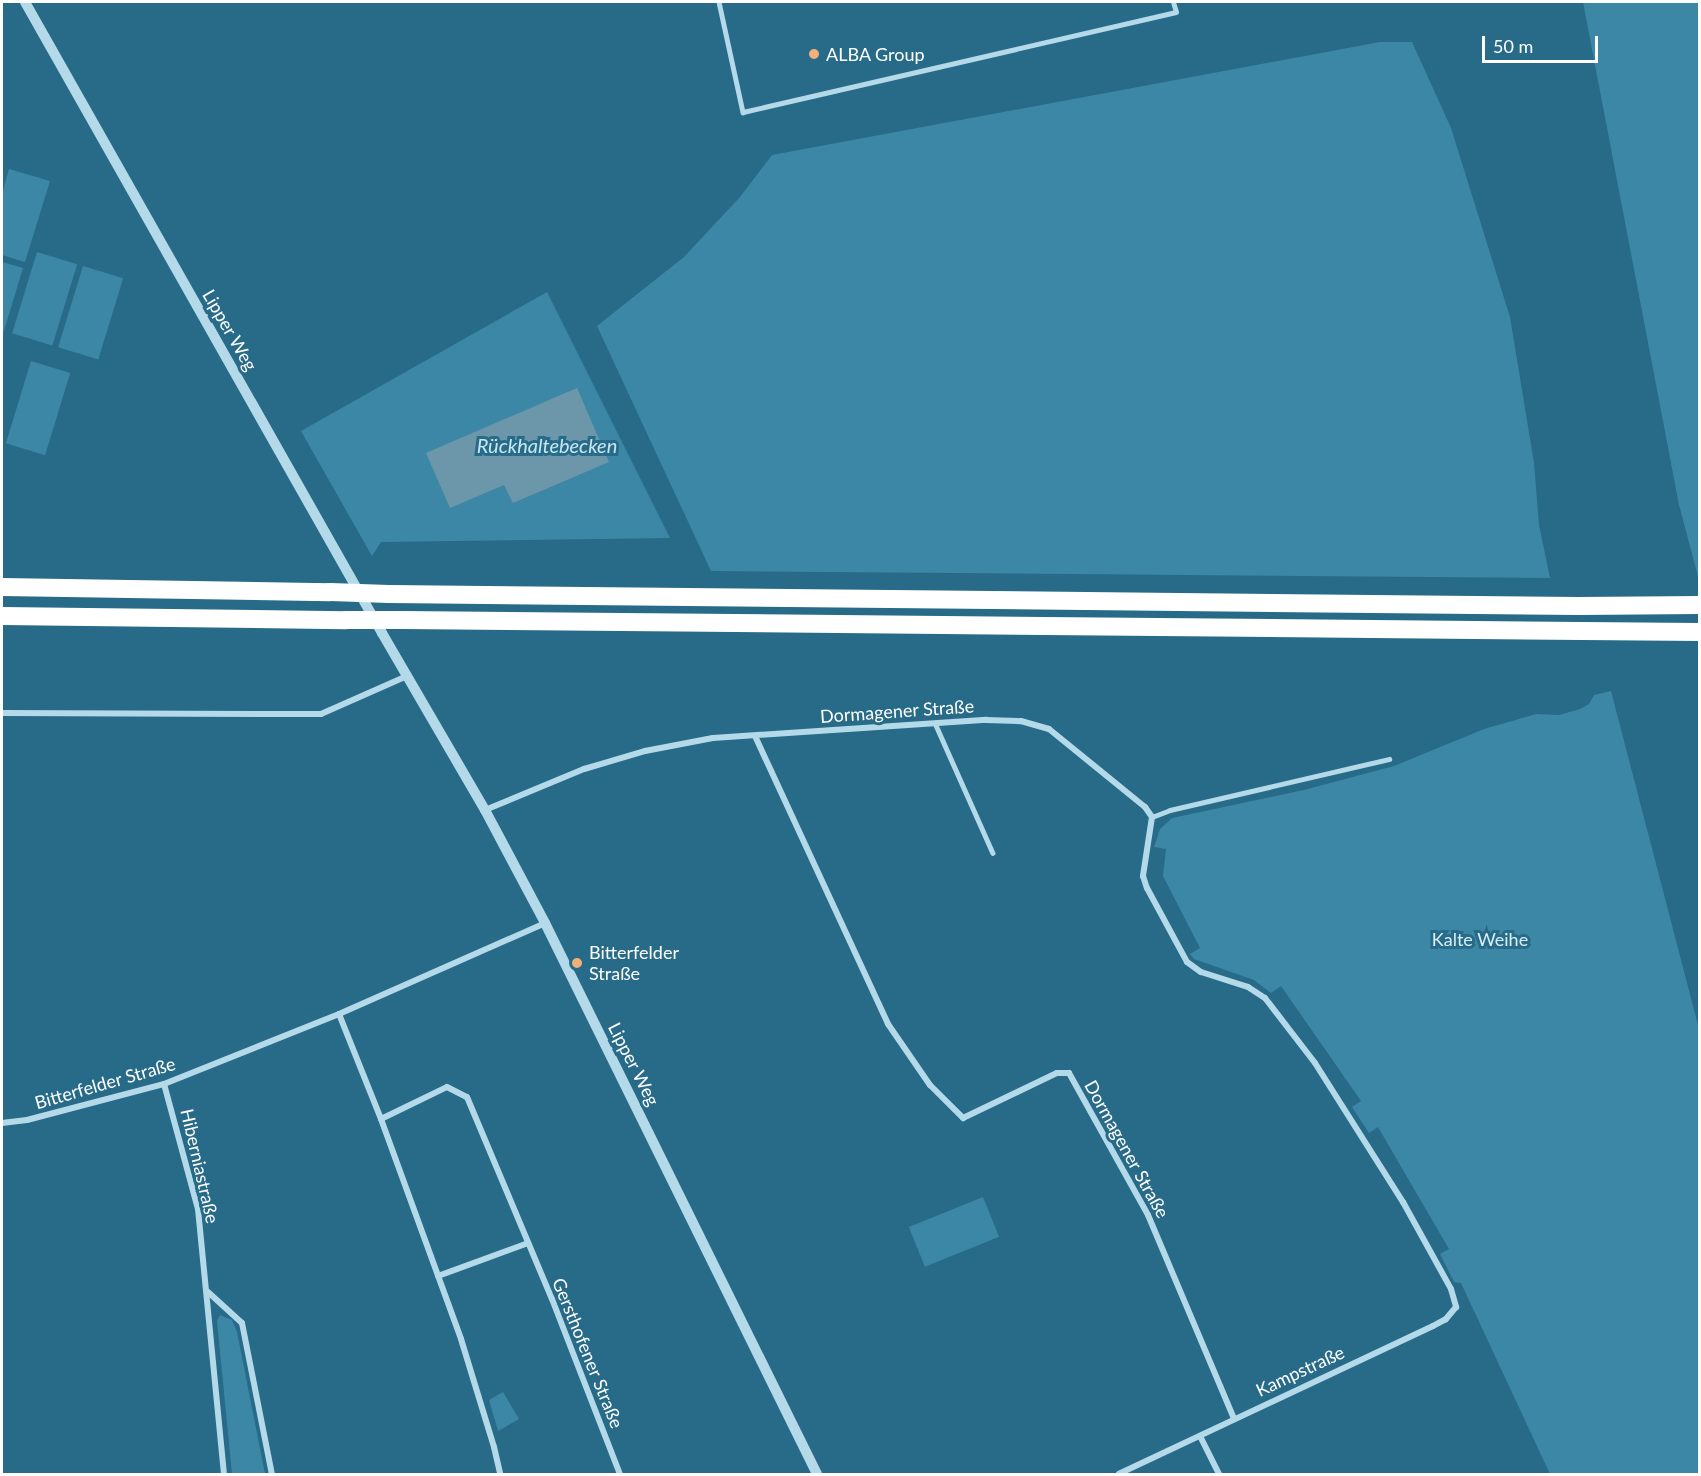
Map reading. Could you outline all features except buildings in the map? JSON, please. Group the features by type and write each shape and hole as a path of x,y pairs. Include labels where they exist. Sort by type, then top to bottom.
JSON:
{"highway":[{"path":"2,587 389,594 1579,606 1695,605"},
{"path":"2,619 45,617 1698,632"}],"street":[{"name":"Lipper Weg","path":"25,2 406,675 485,810 545,923 817,1474"},
{"path":"2,713 321,714 406,675"},
{"name":"Dormagener Straße","path":"485,810 584,769 645,751 713,738 998,720 1021,722 1049,729 1145,807 1152,817"},
{"name":"Dormagener Straße","path":"755,736 888,1024 930,1085 963,1118 1057,1073 1069,1073 1148,1215 1234,1419"},
{"name":"Kampstraße","path":"1119,1474 1446,1319 1456,1307 1451,1289 1442,1272 1360,1132 1315,1063 1265,998 1248,987 1201,972 1187,962 1147,888 1143,876 1152,817"},
{"name":"Bitterfelder Straße","path":"2,1123 27,1120 164,1084 339,1014 545,923"},
{"path":"339,1014 381,1119 464,1350 495,1447 500,1474"},
{"name":"Hiberniastraße","path":"164,1084 198,1209 224,1474"},
{"name":"Gersthofener Straße","path":"381,1119 447,1087 467,1097 620,1474"},
{"path":"438,1276 528,1243"},
{"path":"207,1292 242,1323 272,1474"},
{"path":"1200,1436 1219,1474"}],"lane":[{"path":"719,2 743,112 1176,12 1173,2"},
{"path":"934,723 993,853"},
{"path":"1152,817 1170,810 1389,759"}],"green space":[{"path":"1583,2 1699,2 1699,580 1679,505"},
{"path":"1380,42 1412,42 1451,128 1510,317 1534,463 1539,525 1550,578 711,571 597,326 684,257 740,197 772,155"},
{"path":"9,169 50,181 25,262 2,255 2,194"},
{"path":"37,252 77,264 52,346 12,333"},
{"path":"2,262 23,268 2,337"},
{"path":"83,266 123,278 98,360 58,347"},
{"path":"547,292 670,538 381,542 372,556 301,431"},
{"path":"31,361 70,373 45,455 6,443"},
{"name":"Kalte Weihe","path":"1611,691 1699,1029 1699,1474 1550,1474 1461,1283 1454,1282 1440,1254 1449,1249 1378,1127 1369,1133 1352,1107 1361,1101 1281,986 1271,993 1254,980 1194,959 1190,954 1200,948 1163,876 1166,849 1154,847 1160,829 1172,818 1304,790 1394,766 1484,729 1536,714 1559,715 1580,709 1589,704 1594,695"},
{"path":"983,1197 999,1237 925,1267 909,1227"},
{"path":"220,1315 232,1320 237,1332 265,1474 232,1474 217,1321"},
{"path":"503,1392 519,1419 498,1431 489,1400"}],"water":[{"name":"Rückhaltebecken","path":"577,388 609,462 513,503 504,485 450,508 426,453"}],"place":[{"name":"ALBA Group","path":"814,54"},
{"name":"Bitterfelder Straße","path":"577,963"}]}
